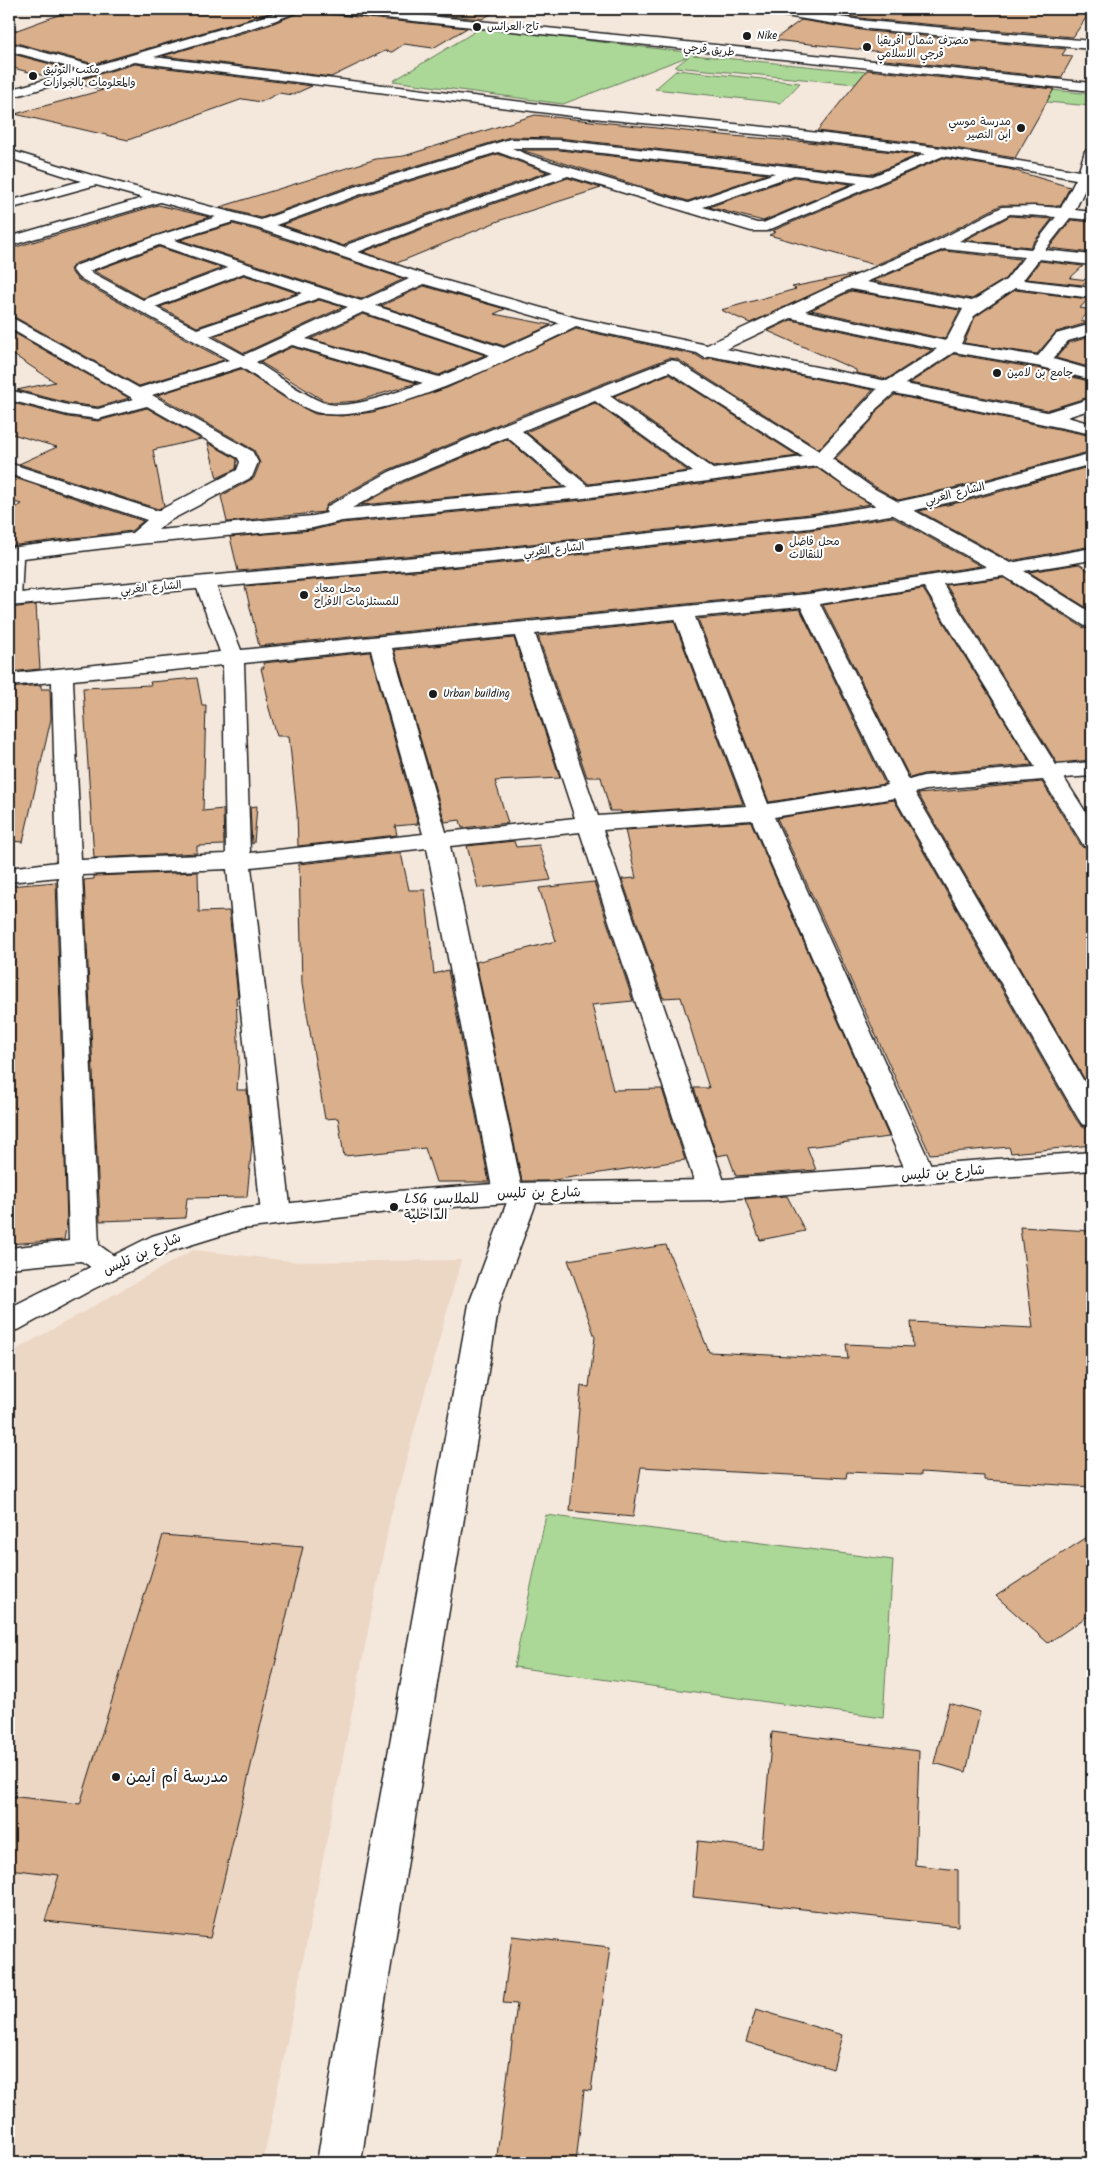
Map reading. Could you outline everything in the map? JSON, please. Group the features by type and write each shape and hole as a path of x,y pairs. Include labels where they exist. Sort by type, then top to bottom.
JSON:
{"main road":[{"path":"9,94 92,69 232,32 300,9"},
{"name":"طريق قرجي","path":"327,9 1092,87"},
{"name":"طريق قرجي","path":"399,9 1092,78"},
{"path":"783,14 868,25 1092,45"},
{"path":"868,25 883,14"},
{"path":"9,47 92,69"},
{"path":"132,58 572,112 785,133 942,152 1088,176"},
{"path":"563,123 572,112"},
{"path":"262,225 356,191 550,131"},
{"path":"503,146 559,144 874,181"},
{"path":"503,146 526,159 756,228 766,228 942,152"},
{"path":"10,599 11,554 138,538 313,522 362,513 584,492 821,460 864,416 868,407 892,386 951,347 967,314 975,306 1012,283 1067,212 1088,176 1092,151"},
{"path":"9,154 96,180 262,225 422,279 574,322 1048,418 1092,430"},
{"path":"347,255 354,247 364,243 570,171"},
{"path":"690,207 795,171"},
{"path":"9,204 96,180"},
{"path":"9,242 161,197"},
{"path":"313,522 396,476 508,429 710,351 848,284 942,244 1007,210 1067,212 1092,216"},
{"path":"233,217 159,240 80,269 83,274 243,361 319,408 327,410 352,410 439,382 506,354 574,322"},
{"path":"159,240 320,292 360,308 506,354"},
{"path":"942,244 1092,260"},
{"path":"143,306 244,267"},
{"path":"9,395 68,410 98,414 243,361 422,279"},
{"path":"1012,283 1092,293"},
{"path":"848,284 975,306"},
{"path":"194,336 320,292"},
{"path":"789,313 951,347 1043,362 1092,375"},
{"path":"9,321 246,456 249,462 245,473 160,518 138,538"},
{"path":"1043,362 1062,336 1092,329"},
{"path":"289,339 439,382"},
{"path":"670,365 821,460 866,492 1008,570 1092,622"},
{"path":"596,394 708,474"},
{"path":"1048,418 1092,403"},
{"path":"508,429 584,492"},
{"name":"الشارع الغربي","path":"10,599 205,583 670,538 810,522 897,508 965,493 1092,458"},
{"path":"9,468 160,518"},
{"path":"9,680 808,600 930,580 1008,570 1024,565 1092,554"},
{"path":"930,580 1092,841"},
{"path":"205,583 233,658 238,861 276,1214"},
{"path":"808,600 902,790 1092,1118"},
{"path":"683,613 760,812 921,1174"},
{"path":"523,629 712,1190"},
{"path":"338,2163 360,2022 484,1304 517,1193 437,840 380,644"},
{"path":"62,675 84,1250"},
{"path":"9,874 68,868 238,861 588,824 760,812 902,790 923,783 1092,769"},
{"name":"شارع بن تليس","path":"9,1321 110,1268 189,1233 240,1219 397,1201 517,1193 712,1190 1092,1161"},
{"path":"9,1258 84,1250 96,1255 110,1268"}],"shaded area":[{"path":"193,1250 299,1262 461,1260 390,1519 263,2163 9,2163 9,1354"}],"green space":[{"path":"481,28 694,53 693,55 1092,94 1092,104 1090,106 675,67 689,56 563,104 393,81"},
{"path":"677,70 800,83 781,103 655,89"},
{"path":"546,1515 893,1560 883,1718 514,1667"}],"building":[{"path":"75,9 283,9 94,64 9,41 9,33"},
{"path":"308,9 319,9 327,14 467,28 433,48 404,44 392,52 385,51 331,77 163,56 269,25"},
{"path":"375,9 500,9 482,19"},
{"path":"816,9 1092,9 1073,37 868,19 813,11"},
{"path":"801,20 868,31 1066,49 1062,55 1073,56 1061,78 876,59 882,52 774,40"},
{"path":"9,53 73,70 49,77 9,67"},
{"path":"135,64 312,86 292,95 279,93 261,102 243,99 128,140 15,114 103,90 71,82"},
{"path":"867,70 1054,89 1015,158 942,146 817,131"},
{"path":"535,115 732,136 808,142 918,155 873,174 559,138 510,137 350,186 261,218 220,207 376,159 404,156"},
{"path":"521,150 559,150 767,174 688,201"},
{"path":"498,154 547,172 348,242 344,246 282,225 362,196"},
{"path":"943,158 1009,169 1070,187 1060,206 1001,205 936,239 875,265 769,235 776,232 772,231"},
{"path":"794,177 851,184 763,221 709,207"},
{"path":"568,178 601,188 501,220 397,263 363,252 443,221"},
{"path":"158,205 209,217 74,264 70,270 77,279 224,360 139,386 9,314 9,249"},
{"path":"1010,216 1052,219 1030,247 965,240"},
{"path":"1071,220 1092,222 1092,253 1049,248"},
{"path":"233,224 404,279 361,299 180,240"},
{"path":"159,247 222,268 143,298 94,271"},
{"path":"944,251 1020,259 1005,279 972,299 873,281"},
{"path":"1040,261 1083,266 1070,278 1089,280 1083,285 1026,279"},
{"path":"856,274 750,323 721,310 796,289 792,287"},
{"path":"244,275 297,293 197,327 160,307"},
{"path":"424,286 505,309 494,314 551,325 504,346 381,306"},
{"path":"1015,290 1088,299 1080,308 1091,310 1081,320 1087,323 1056,332 1037,354 964,343 975,317"},
{"path":"851,291 960,310 945,339 811,310"},
{"path":"319,300 343,307 244,353 214,336"},
{"path":"363,314 485,355 439,375 311,339"},
{"path":"791,320 932,350 887,379 856,373 856,370 768,331"},
{"path":"576,329 696,355 704,360 711,358 873,390 819,449 677,359 669,358 501,423 388,470 327,504 324,512 227,522 221,496 254,478 260,463 254,450 157,395 241,369 288,400 315,414 342,416 373,412 447,388"},
{"path":"9,330 129,398 98,407 68,403 17,390 55,382 9,352"},
{"path":"1092,336 1092,368 1056,358 1069,343"},
{"path":"292,347 417,383 357,401 332,403 323,400 260,362"},
{"path":"954,354 1042,369 1092,382 1092,396 1047,410 910,383"},
{"path":"669,374 798,456 713,467 614,396"},
{"path":"895,395 1092,436 1092,451 962,486 898,500 835,459 871,421 877,410"},
{"path":"9,402 68,417 98,421 147,408 201,439 153,450 164,506 158,509 19,464 57,447 9,433"},
{"path":"595,403 688,471 589,484 526,432"},
{"path":"507,439 563,487 361,505 404,482"},
{"path":"208,443 237,459 236,469 217,478"},
{"path":"1092,466 1092,546 1010,561 919,511 966,501"},
{"path":"817,468 870,504 810,514 493,548 238,571 230,537 313,530 342,523 584,500"},
{"path":"9,476 143,521 131,531 9,546 9,512 22,504 9,501"},
{"path":"892,517 981,566 808,592 259,646 245,586 493,564 810,530"},
{"path":"1079,564 1092,573 1092,611 1029,572"},
{"path":"1004,578 1084,628 1092,630 1092,760 1057,763 946,585"},
{"path":"923,589 1032,765 923,774 910,778 823,605"},
{"path":"36,605 40,669 9,672 9,608"},
{"path":"800,609 885,784 769,802 698,619"},
{"path":"674,621 743,804 621,813 621,811 610,811 601,777 587,777 538,636"},
{"path":"514,638 560,778 495,781 508,823 462,828 460,820 445,822 394,650"},
{"path":"370,652 418,824 395,826 397,835 298,846 297,812 289,736 277,736 266,698 268,698 261,668 264,668 263,663"},
{"path":"197,678 202,705 206,705 203,811 223,809 224,845 197,846 197,853 94,858 83,688 151,685 150,682"},
{"path":"41,685 41,689 50,689 51,719 23,842 9,841 9,688"},
{"path":"1042,782 1082,847 1092,850 1092,1092 918,794"},
{"path":"894,800 1076,1119 1081,1126 1092,1129 1092,1145 1011,1153 1009,1147 930,1154 777,818"},
{"path":"257,806 254,843 252,844 250,807"},
{"path":"751,822 889,1137 807,1147 816,1170 736,1176 728,1154 717,1156 694,1088 709,1088 681,997 663,998 622,879 636,878 625,830"},
{"path":"514,841 516,847 539,845 551,880 478,888 467,846"},
{"path":"401,853 409,890 425,890 434,974 448,970 489,1182 436,1182 425,1148 344,1156 338,1118 325,1119 302,984 299,864"},
{"path":"198,872 199,912 229,911 238,997 236,997 239,1060 237,1090 247,1090 252,1144 247,1197 187,1198 185,1218 100,1221 84,880 94,879 94,876"},
{"path":"56,882 67,1222 64,1240 9,1244 9,886"},
{"path":"594,882 633,1001 592,1005 613,1090 662,1089 685,1160 547,1181 522,1181 476,962 556,941 539,888"},
{"path":"787,1196 805,1231 760,1240 745,1199"},
{"path":"1020,1227 1092,1231 1092,1487 984,1480 984,1476 921,1472 921,1475 847,1472 846,1478 641,1467 633,1517 570,1511 581,1386 589,1387 595,1337 568,1260 666,1245 709,1352 848,1359 846,1344 913,1347 911,1322 1033,1328"},
{"path":"1092,1534 1092,1613 1048,1643 996,1596"},
{"path":"163,1535 303,1547 210,1938 45,1921 59,1875 9,1869 9,1796 80,1804"},
{"path":"949,1703 980,1712 966,1772 934,1763"},
{"path":"772,1732 919,1751 915,1865 958,1870 958,1926 693,1897 698,1841 762,1848"},
{"path":"512,1936 610,1947 591,2091 584,2090 576,2163 496,2163 517,2004 503,2003"},
{"path":"756,2009 842,2035 833,2069 746,2042"}],"place":[{"name":"تاج العرائس","path":"477,27"},
{"name":"Nike","path":"747,36"},
{"name":"مصرف شمال افريقيا قرجي الاسلامي","path":"867,47"},
{"name":"مكتب التوثيق والمعلومات بالجوازات","path":"33,76"},
{"name":"مدرسة موسي ابن النصير","path":"1021,128"},
{"name":"جامع بن لامين","path":"997,373"},
{"name":"محل فاضل للنقالات","path":"779,548"},
{"name":"محل معاد للمستلزمات الافراح","path":"304,595"},
{"name":"Urban building","path":"433,694"},
{"name":"LSG للملابس الداخلية","path":"394,1207"},
{"name":"مدرسة أم أيمن","path":"116,1777"}]}
